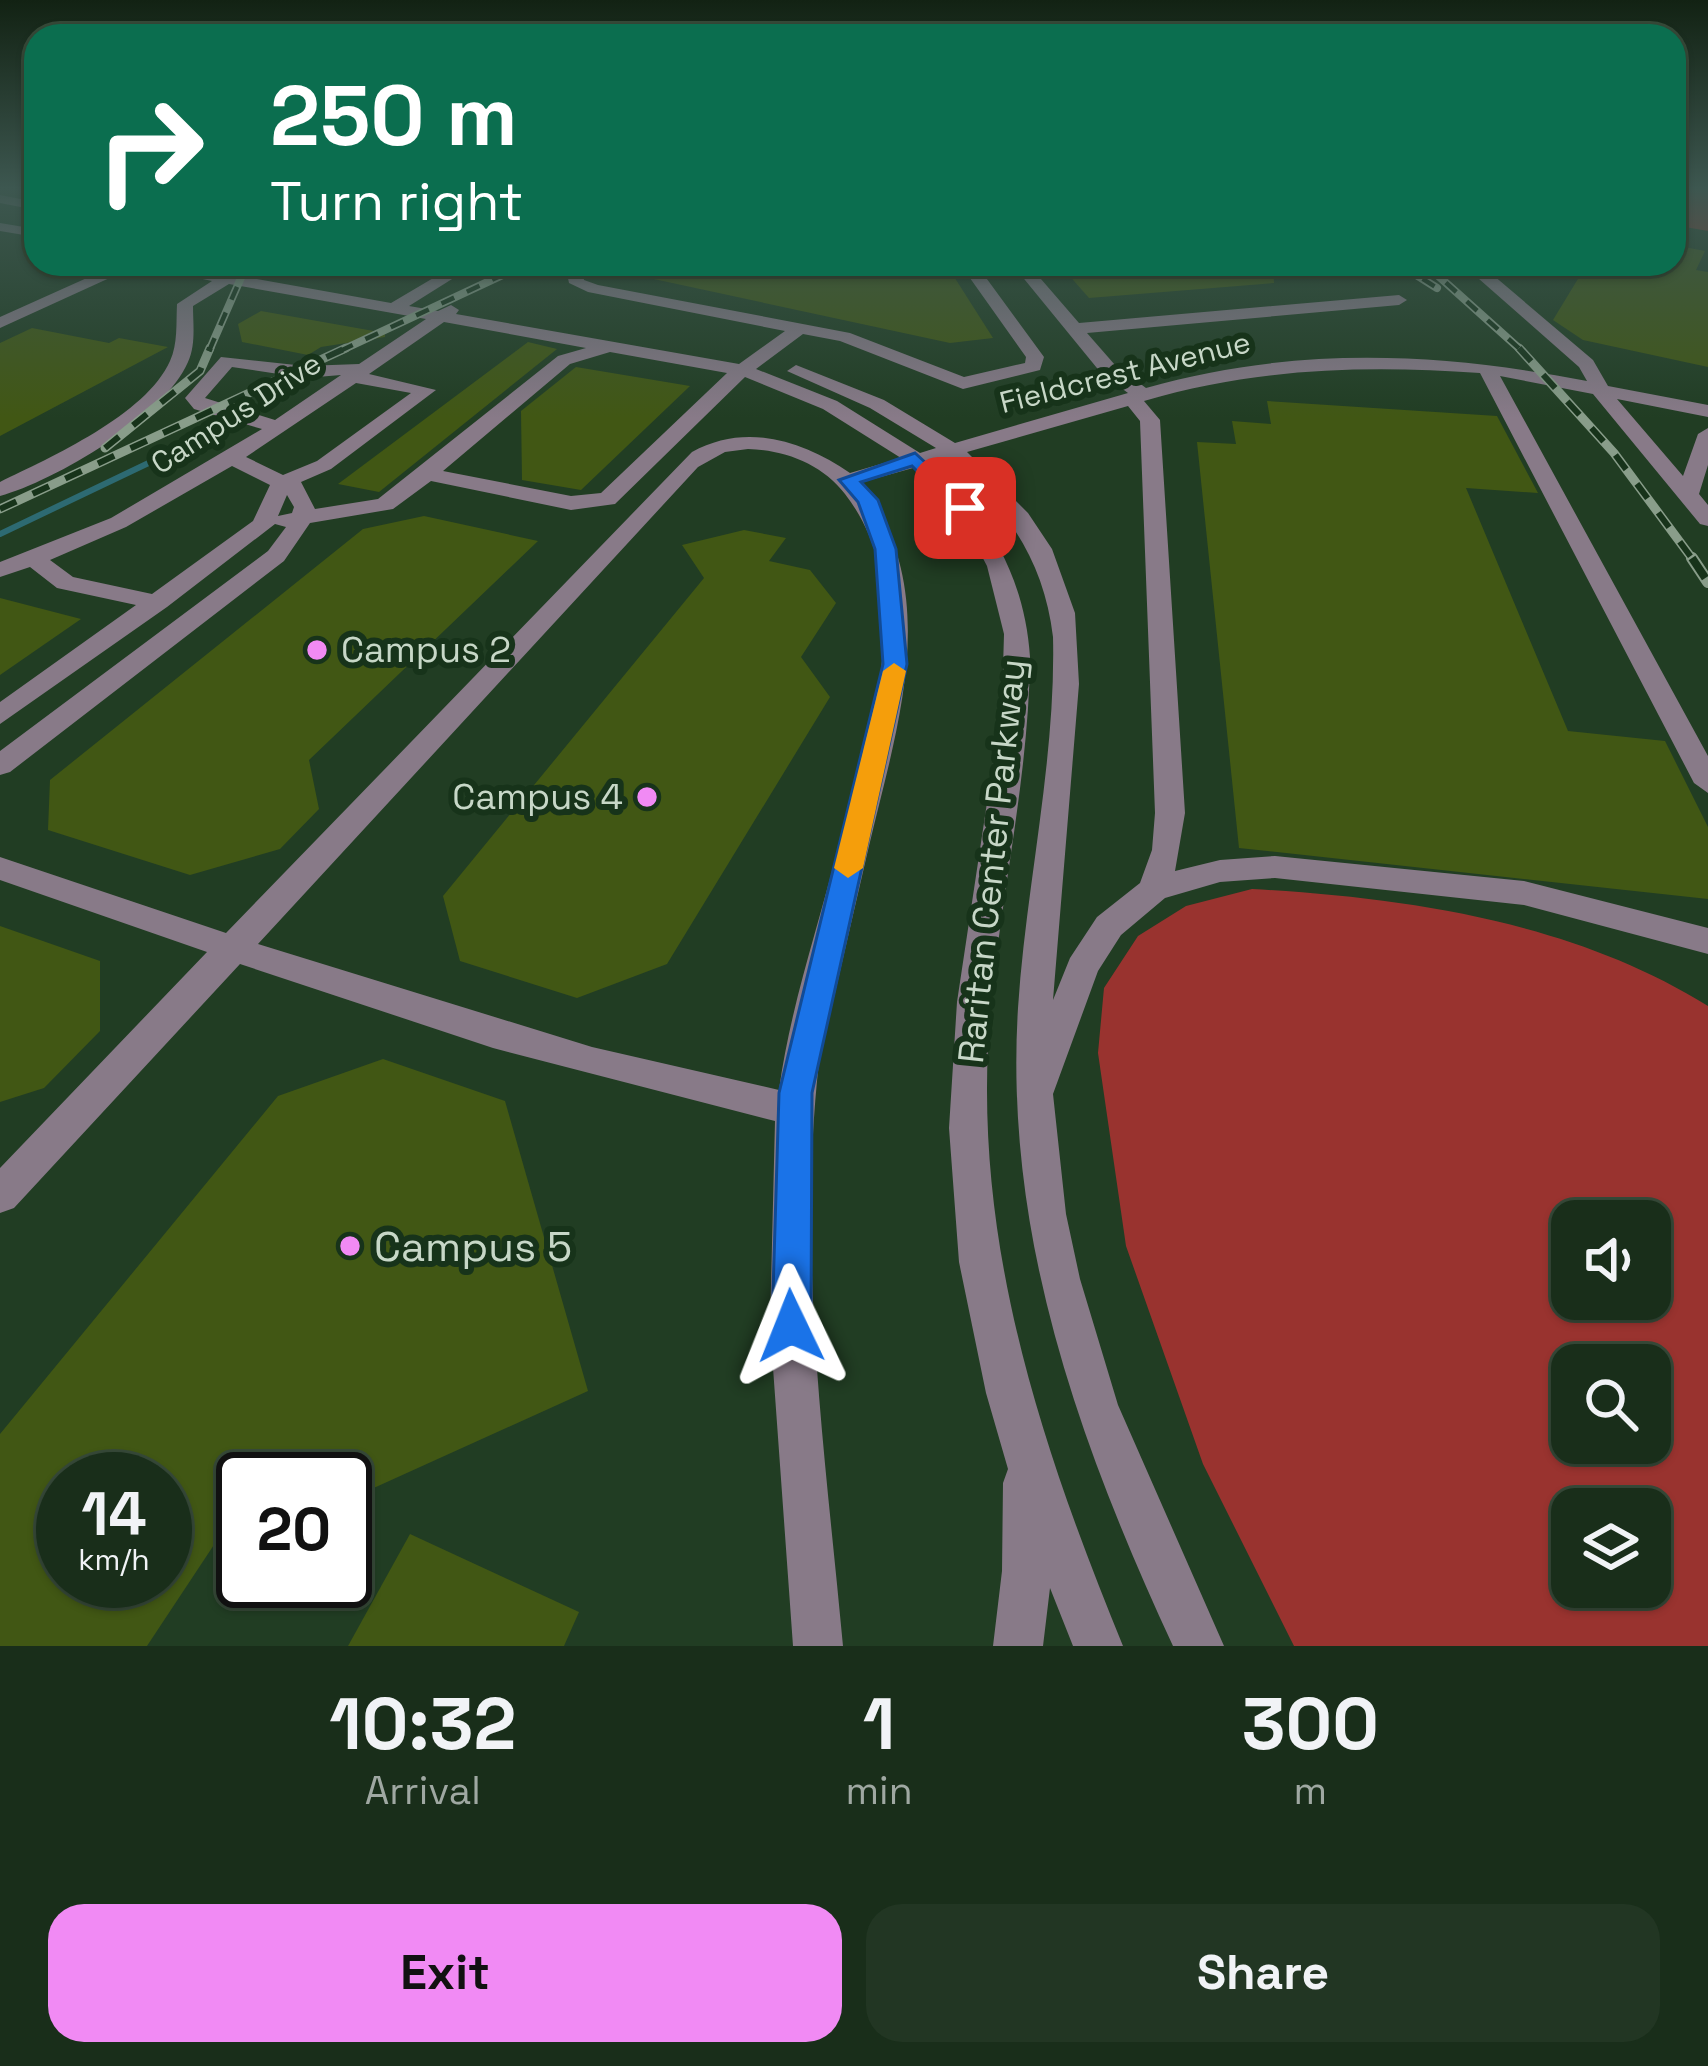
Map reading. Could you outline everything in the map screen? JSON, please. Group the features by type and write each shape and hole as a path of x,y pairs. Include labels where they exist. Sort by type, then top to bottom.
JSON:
{"street":[{"path":"0,309 77,276"},
{"path":"0,323 104,276"},
{"path":"0,490 93,438 148,399 179,362 185,304 218,276"},
{"name":"Raritan Center Parkway","path":"264,276 397,306 651,334 842,388 933,454 1002,496 1032,536 1050,569 1064,618 1066,673 1035,1011 1034,1105 1047,1219 1073,1333 1117,1463 1199,1646"},
{"name":"Raritan Center Parkway","path":"281,276 414,296 452,309 638,348 748,364 933,454 956,498 986,539 1006,586 1016,640 1014,701 973,1012 968,1111 983,1272 1014,1418 1098,1646"},
{"path":"397,306 448,276"},
{"path":"576,276 577,283 594,289 802,327 879,348 963,383 1034,365 1035,357 977,276"},
{"path":"1030,276 1137,396 1150,420 1168,790 1167,850 1154,890"},
{"path":"1484,276 1583,360 1598,387 1708,520"},
{"path":"1074,329 1399,300"},
{"name":"Campus Drive","path":"0,570 35,560 126,516 452,309"},
{"path":"427,474 571,503 600,502 617,492 748,364 802,327"},
{"path":"0,715 262,525 386,504 564,360 608,347 638,348"},
{"path":"262,525 282,483 323,465 427,390 358,371 311,373 226,361 195,398 201,405 273,426"},
{"name":"Fieldcrest Avenue","path":"848,480 1216,375 1296,364 1385,361 1487,368 1708,411"},
{"path":"1487,368 1708,783"},
{"path":"1688,494 1708,434"},
{"path":"0,1195 695,459 734,443 779,446 812,456 868,500 886,549 895,664 794,1109 791,1326 818,1646"},
{"path":"0,765 276,556 305,507 298,492 252,465 224,458"},
{"path":"35,560 65,583 158,602"},
{"path":"1034,1105 1091,947 1154,890 1220,872 1274,867 1524,893 1708,941"},
{"path":"0,868 524,1045 654,1083 794,1109"},
{"path":"1014,1418 1028,1528 1018,1646"}],"shaded area":[{"path":"1252,889 1370,899 1546,934 1656,977 1708,1006 1708,1646 1294,1646 1203,1464 1126,1246 1098,1053 1104,988 1138,936 1186,906"}],"building":[{"path":"1686,265 1698,265 1696,270 1708,272 1708,367 1583,340 1553,320 1580,276 1686,276"},
{"path":"640,276 954,276 993,338 950,343"},
{"path":"1070,276 1274,276 1274,283 1089,298"},
{"path":"261,311 385,333 385,337 321,347 308,355 242,342 238,324"},
{"path":"32,328 109,343 119,338 168,347 0,436 0,343"},
{"path":"528,342 557,349 379,492 338,484"},
{"path":"576,367 690,386 581,490 522,480 521,411"},
{"path":"1267,401 1497,416 1538,493 1466,488 1568,731 1665,741 1708,827 1708,899 1239,848 1197,442 1236,444 1232,421 1271,424"},
{"name":"Campus 2","path":"424,516 538,541 309,760 319,809 280,849 190,875 48,830 50,780 363,529"},
{"name":"Campus 4","path":"744,530 786,538 769,561 810,570 836,603 801,657 830,697 667,964 577,998 460,961 443,896 704,578 682,545"},
{"path":"0,598 81,619 0,675"},
{"path":"0,926 100,961 100,1031 44,1088 0,1102"},
{"name":"Campus 5","path":"383,1059 505,1101 588,1391 372,1489 372,1452 216,1452 216,1542 192,1578 192,1452 36,1452 36,1608 172,1608 147,1646 0,1646 0,1434 278,1096"},
{"path":"410,1534 579,1612 564,1646 348,1646"}],"waterway":[{"path":"0,534 159,458"}],"railway":[{"path":"209,351 242,276"},
{"path":"340,351 500,276"},
{"path":"1418,276 1437,288"},
{"path":"1438,276 1520,350"},
{"path":"105,448 200,371 210,348"},
{"path":"0,509 346,348"},
{"path":"1520,350 1614,453 1694,561"},
{"path":"1694,561 1708,582"}],"slow traffic":[{"path":"848,868 894,671"}],"place":[{"name":"Campus 2","path":"317,650"},
{"name":"Campus 4","path":"647,797"},
{"name":"Campus 5","path":"350,1246"}],"route":[{"path":"791,1326 795,1093 895,664 895,612 886,549 868,500 848,480 915,458 965,508"}]}
